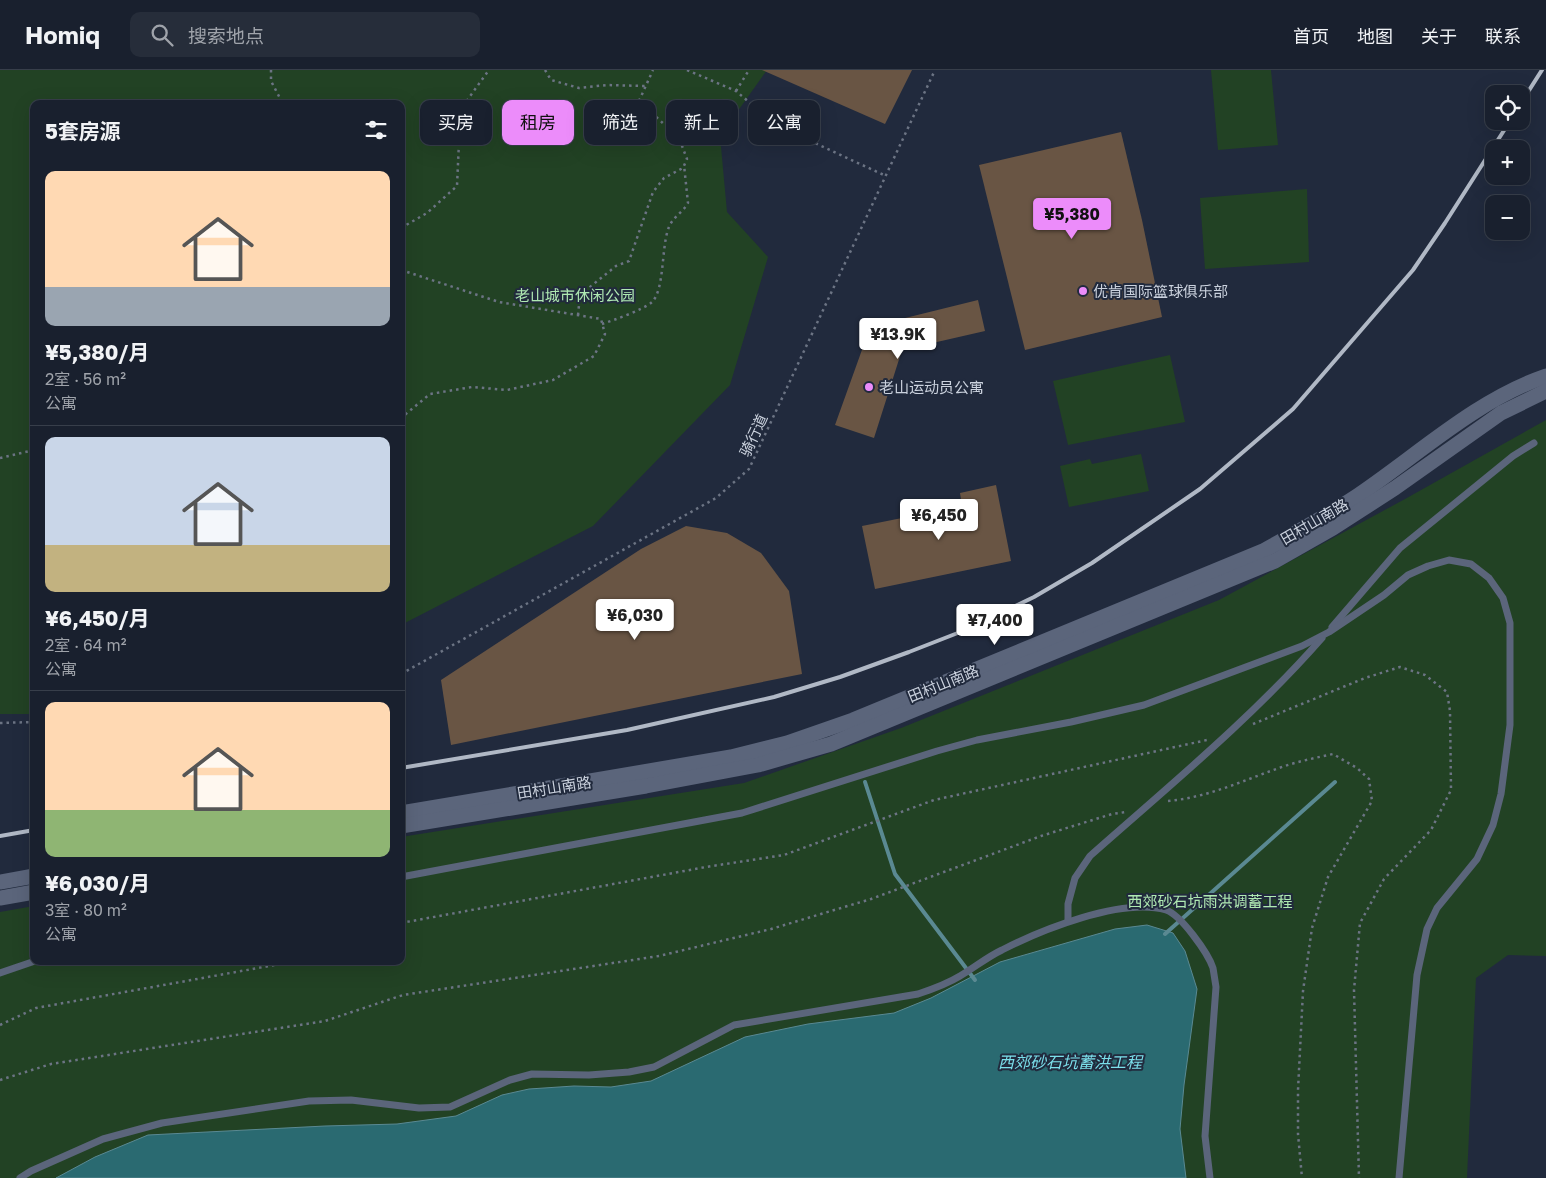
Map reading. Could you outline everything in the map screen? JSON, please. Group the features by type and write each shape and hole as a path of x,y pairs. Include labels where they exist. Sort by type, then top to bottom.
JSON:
{"main road":[{"name":"田村山南路","path":"405,812 731,757 787,743 853,720 1262,551 1354,498 1461,420 1507,393 1546,376"},
{"name":"田村山南路","path":"405,825 646,786 758,765 831,744 1275,561 1333,528 1395,488 1501,414 1546,391"},
{"path":"0,882 30,877"},
{"path":"0,898 30,893"}],"lane":[{"path":"1068,921 1068,904 1075,878 1090,856 1226,736 1296,668 1400,548 1513,456 1534,443"},
{"path":"405,876 742,813 977,740 1071,722 1144,705 1302,646 1326,634 1384,595 1408,575 1428,566 1449,560 1471,564 1489,578 1503,598 1510,623 1510,725 1501,794 1493,825 1477,859 1437,908 1426,929 1417,975 1399,1178"},
{"path":"20,1178 103,1139 162,1123 309,1101 351,1100 420,1108 450,1107 510,1080 532,1074 589,1075 629,1072 654,1067 734,1025 918,994 940,987 1001,950 1068,921 1114,910 1138,907 1166,910 1177,916 1196,939 1212,967 1216,987 1205,1136 1210,1178"},
{"path":"0,973 30,963"}],"path":[{"path":"272,70 270,81 281,100"},
{"path":"405,226 427,213 457,186 459,142 468,99 489,70"},
{"path":"545,70 551,80 579,88 607,85 646,86"},
{"path":"578,315 580,295 616,266 629,261 653,192 664,178 683,168 687,159 679,138 639,101 653,70"},
{"path":"687,70 736,91 776,125 886,176"},
{"path":"736,91 749,70"},
{"name":"骑行道","path":"405,672 716,498 749,469 935,70"},
{"path":"602,324 626,316 652,302 661,282 665,241 670,225 688,203 684,165"},
{"path":"405,271 499,302 601,319 605,334 594,356 553,380 506,390 472,387 430,394 405,415"},
{"path":"0,458 30,451"},
{"path":"1252,725 1365,678 1400,667 1425,675 1447,692 1450,711 1451,790 1431,830 1384,879 1360,923 1354,990 1359,1178"},
{"path":"0,723 30,722"},
{"path":"405,921 706,867 784,855 934,800 1226,736"},
{"path":"1152,802 1184,799 1220,791 1291,764 1333,754 1357,768 1369,779 1372,801 1328,877 1312,928 1303,991 1298,1090 1298,1134 1302,1178"},
{"path":"0,1080 52,1064 325,1021 403,995 659,956 771,929 871,899 1041,836 1112,814 1143,810"},
{"path":"0,1025 36,1008 275,965"}],"green space":[{"name":"老山城市休闲公园","path":"0,70 767,70 738,111 738,100 666,100 666,145 721,145 727,212 768,257 730,385 593,526 405,623 405,100 30,100 30,714 0,714"},
{"path":"1211,70 1271,70 1278,145 1218,150"},
{"path":"1307,189 1309,262 1205,269 1200,198"},
{"path":"1170,355 1185,422 1068,445 1053,381"},
{"name":"西郊砂石坑雨洪调蓄工程","path":"1546,420 1546,956 1508,955 1476,978 1467,1178 0,1178 0,912 30,907 30,965 405,965 405,836 744,783 901,728 1219,600"},
{"path":"1141,454 1149,491 1069,507 1060,466 1090,459 1092,464"}],"water":[{"name":"西郊砂石坑蓄洪工程","path":"1147,925 1173,933 1185,951 1197,989 1180,1129 1186,1178 56,1178 95,1157 148,1135 397,1124 456,1116 502,1095 529,1089 574,1086 611,1087 651,1081 745,1037 808,1024 894,1013 931,998 1000,962 1115,929"}],"building":[{"path":"762,70 912,70 885,124"},
{"path":"1121,132 1162,317 1025,350 979,165"},
{"name":"老山运动员公寓","path":"978,300 985,331 902,350 874,438 835,425 867,337 878,327 889,322"},
{"path":"996,485 1011,561 875,589 862,526 962,506 960,493"},
{"path":"686,526 727,533 761,553 789,591 802,674 451,745 441,680 641,549"}],"waterway":[{"path":"865,782 895,874 975,980"},
{"path":"1165,934 1335,782"}],"railway":[{"path":"1530,89 1542,70"},
{"path":"405,767 627,730 774,697 840,677 909,652 968,629 1034,597 1092,563 1200,489 1293,409 1413,270 1504,130"},
{"path":"0,836 30,831"}],"place":[{"name":"优肯国际篮球俱乐部","path":"1083,291"},
{"name":"老山运动员公寓","path":"869,387"}]}
